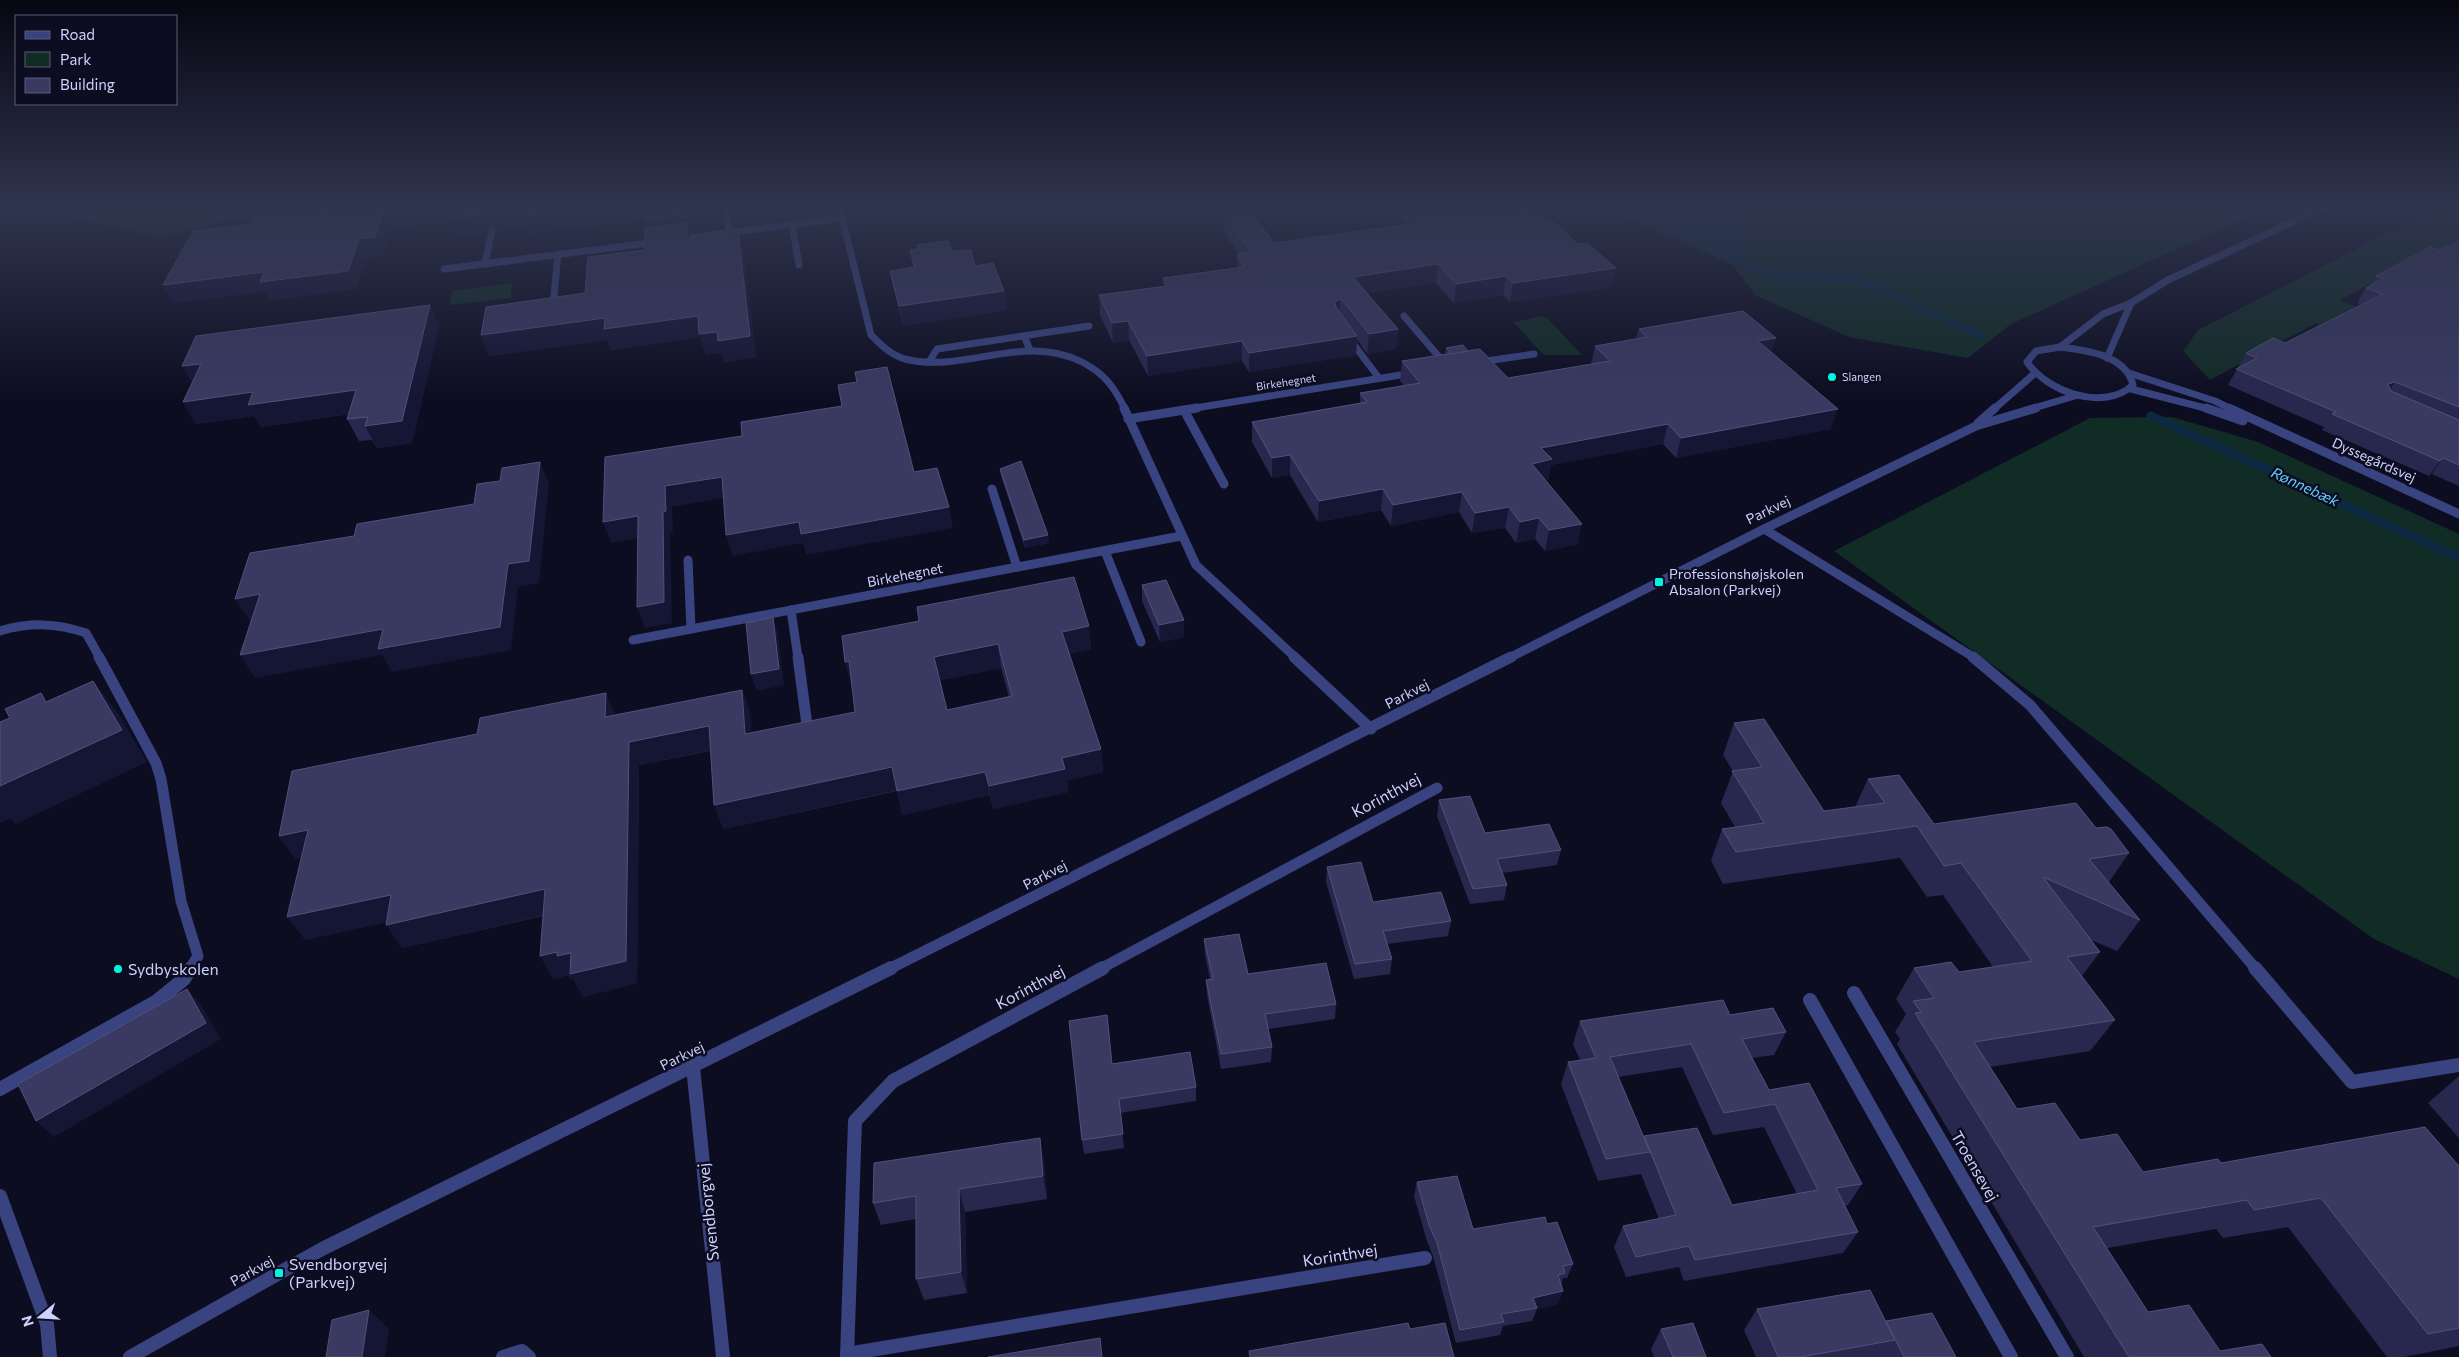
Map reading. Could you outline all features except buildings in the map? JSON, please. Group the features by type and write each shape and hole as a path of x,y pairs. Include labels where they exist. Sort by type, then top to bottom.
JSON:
{"street":[{"path":"553,306 556,272"},
{"path":"856,272 871,335 878,346 895,356 929,362 1030,350 1079,360 1098,370 1115,388 1181,536 1196,565 1371,729"},
{"path":"2129,373 2133,382 2130,389 2125,393 2110,396 2078,395 2052,386 2034,374 2027,362 2028,357 2039,350 2060,347 2103,314 2131,303 2168,280 2184,272"},
{"path":"2107,358 2131,303"},
{"path":"1404,316 1448,367"},
{"path":"929,362 937,349 1089,326"},
{"path":"1344,332 1379,378"},
{"path":"1024,336 1030,350"},
{"name":"Dyssegårdsvej","path":"2060,347 2084,350 2107,358 2129,373 2215,401 2277,432 2459,514"},
{"path":"1465,364 1534,354"},
{"name":"Birkehegnet","path":"1128,419 1422,372"},
{"name":"Parkvej","path":"1976,426 2034,374"},
{"name":"Dyssegårdsvej","path":"2130,389 2203,407 2277,432"},
{"name":"Parkvej","path":"130,1357 322,1249 693,1068 1371,729 1764,529 1976,426 2078,395"},
{"path":"1184,410 1224,484"},
{"path":"992,488 1017,567"},
{"path":"1764,529 1966,651 2030,705 2352,1082 2459,1065"},
{"name":"Birkehegnet","path":"633,640 1181,536"},
{"path":"1105,551 1141,642"},
{"path":"688,560 691,629"},
{"path":"791,610 807,725"},
{"path":"0,631 30,624 62,624 86,633 156,763 161,780 181,901 198,956 184,979 157,1001 0,1089"},
{"name":"Korinthvej","path":"1425,1258 847,1356 855,1121 893,1081 1436,788"},
{"name":"Troensevej","path":"1854,993 2067,1357"},
{"path":"1810,1000 2011,1357"},
{"name":"Svendborgvej","path":"693,1068 723,1357"},
{"path":"0,1196 47,1324 50,1357"},
{"path":"503,1357 522,1351 529,1357"}],"green space":[{"path":"1738,272 2125,272 2011,324 1968,358 1849,337 1755,295"},
{"path":"2311,272 2393,272 2339,300 2459,347 2459,380 2316,323 2210,380 2183,351 2198,330"},
{"path":"512,283 511,298 449,305 452,291"},
{"path":"1541,316 1547,318 1582,355 1544,355 1513,322"},
{"path":"2172,417 2258,442 2459,534 2459,979 2374,939 1834,551 2090,418"}],"waterway":[{"name":"Rønnebæk","path":"1767,272 1781,276 1855,278 1981,336"},
{"name":"Rønnebæk","path":"2151,416 2459,558"}],"place":[{"name":"Slangen","path":"1832,377"},
{"name":"Professionshøjskolen Absalon (Parkvej)","path":"1659,582"},
{"name":"Sydbyskolen","path":"118,969"},
{"name":"Svendborgvej (Parkvej)","path":"279,1273"}]}
